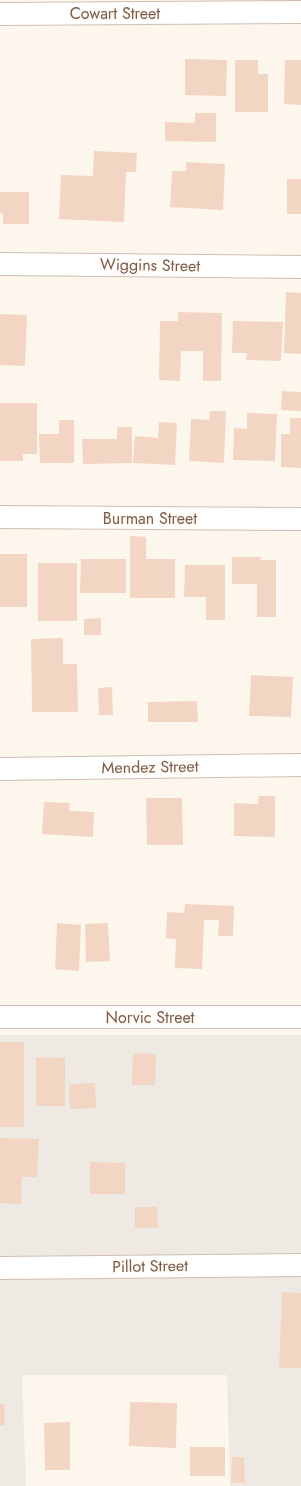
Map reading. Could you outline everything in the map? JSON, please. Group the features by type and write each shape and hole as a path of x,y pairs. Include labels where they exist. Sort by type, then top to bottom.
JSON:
{"street":[{"name":"Cowart Street","path":"0,14 301,12"},
{"name":"Wiggins Street","path":"0,264 301,267"},
{"name":"Burman Street","path":"0,517 301,519"},
{"name":"Mendez Street","path":"0,769 301,765"},
{"name":"Norvic Street","path":"0,1017 301,1017"},
{"name":"Pillot Street","path":"0,1268 301,1265"}],"shaded area":[{"path":"0,1035 301,1035 301,1486 230,1486 227,1375 22,1375 26,1486 0,1486"}],"building":[{"path":"185,59 227,60 226,96 185,95"},
{"path":"235,60 258,60 258,74 268,74 268,112 235,112"},
{"path":"285,60 301,60 301,105 284,104"},
{"path":"195,113 216,113 216,142 165,141 165,122 195,123"},
{"path":"94,151 137,153 136,172 126,172 124,222 59,219 61,175 93,176"},
{"path":"186,162 225,164 223,210 170,207 172,171 186,171"},
{"path":"287,179 301,179 301,214 287,214"},
{"path":"0,192 29,192 29,224 3,224 3,213 0,213"},
{"path":"286,292 301,293 301,354 284,353"},
{"path":"178,312 222,313 221,381 203,381 203,351 181,351 180,381 159,380 160,321 178,321"},
{"path":"0,314 27,315 25,366 0,365"},
{"path":"233,321 283,322 281,361 246,360 247,353 232,353"},
{"path":"282,391 301,392 301,411 281,410"},
{"path":"0,403 37,403 37,454 23,454 23,461 0,461"},
{"path":"210,411 226,411 224,463 189,461 191,419 209,420"},
{"path":"247,413 277,414 275,461 233,460 234,428 247,429"},
{"path":"290,418 301,418 301,468 281,467 281,434 290,434"},
{"path":"59,420 74,420 74,463 40,463 39,434 59,434"},
{"path":"159,422 177,423 175,465 133,463 135,436 158,438"},
{"path":"117,427 132,427 132,463 83,464 82,439 117,439"},
{"path":"130,536 146,537 146,559 175,559 175,598 130,598"},
{"path":"0,554 27,554 27,607 0,607"},
{"path":"232,557 261,557 260,560 276,560 276,617 257,617 257,584 232,584"},
{"path":"81,559 126,559 126,593 80,593"},
{"path":"38,563 77,563 77,621 38,621"},
{"path":"185,565 225,565 225,620 206,620 206,597 184,597"},
{"path":"101,618 101,635 84,635 84,619"},
{"path":"63,638 63,664 77,664 78,712 32,712 31,639"},
{"path":"251,675 293,677 291,717 249,716"},
{"path":"112,687 113,715 99,715 98,688"},
{"path":"197,701 198,722 148,722 148,702"},
{"path":"259,796 275,796 275,837 234,836 234,803 258,804"},
{"path":"146,798 182,798 183,845 147,845"},
{"path":"44,802 70,803 69,811 94,812 93,837 42,834"},
{"path":"185,904 234,906 233,936 218,936 219,920 204,920 202,969 175,968 176,939 166,938 167,912 184,913"},
{"path":"57,923 81,925 79,971 55,969"},
{"path":"108,923 110,961 86,962 85,924"},
{"path":"0,1042 24,1042 24,1127 0,1127"},
{"path":"133,1053 156,1054 155,1085 132,1085"},
{"path":"36,1057 65,1058 65,1106 36,1106"},
{"path":"95,1083 96,1108 70,1109 69,1084"},
{"path":"0,1138 39,1139 37,1177 22,1177 21,1204 0,1203"},
{"path":"90,1162 125,1163 125,1194 90,1194"},
{"path":"135,1207 157,1207 158,1228 135,1228"},
{"path":"282,1292 301,1293 301,1368 279,1368"},
{"path":"130,1402 177,1403 176,1448 129,1446"},
{"path":"0,1404 4,1404 5,1425 0,1425"},
{"path":"70,1422 70,1470 45,1470 44,1423"},
{"path":"190,1447 225,1447 225,1476 190,1476"},
{"path":"232,1457 244,1457 245,1483 231,1483"}]}
